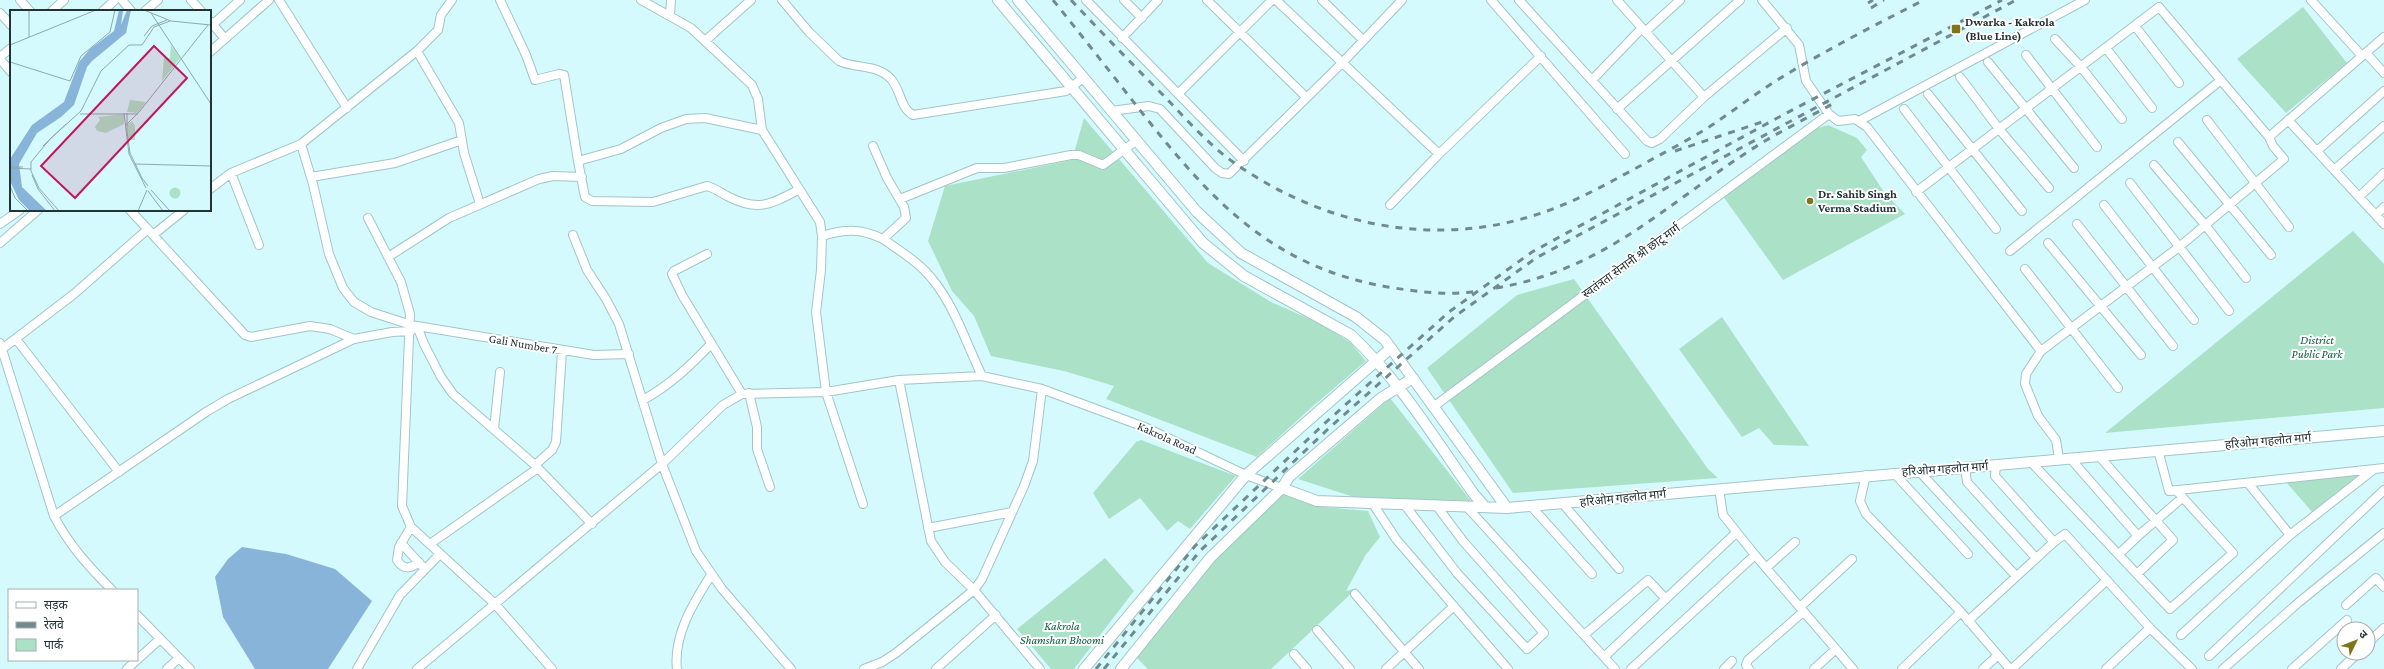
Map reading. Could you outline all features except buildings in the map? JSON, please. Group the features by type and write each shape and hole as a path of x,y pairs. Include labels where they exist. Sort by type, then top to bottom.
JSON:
{"street":[{"path":"20,0 29,10"},
{"path":"53,10 64,0"},
{"path":"105,6 115,0"},
{"path":"122,0 130,10"},
{"path":"146,10 158,0"},
{"path":"191,0 200,10"},
{"path":"225,39 211,24 240,0"},
{"path":"211,51 269,0"},
{"path":"279,0 347,108"},
{"path":"211,187 231,173 301,144 417,51 438,30 441,16 452,0"},
{"path":"500,0 526,55 535,80 559,74 564,75 585,197 592,201 653,202 706,186 739,202 754,206 764,206 798,190"},
{"path":"670,15 671,0"},
{"path":"705,41 751,0"},
{"path":"782,0 808,32 839,61 846,64 876,69 888,76 905,108 913,116 1066,91 1083,78"},
{"path":"998,0 1188,227 1215,254 1244,276 1351,334 1399,387 1473,493 1486,507"},
{"path":"1018,0 1136,141 1197,212 1224,240 1256,263 1356,317 1372,328 1391,348 1507,508"},
{"path":"1086,0 1122,38 1179,93 1244,161"},
{"path":"1124,0 1142,18"},
{"path":"1122,38 1158,0"},
{"path":"1207,0 1306,97"},
{"path":"1179,93 1272,0"},
{"path":"1276,0 1341,64 1439,154"},
{"path":"1322,0 1363,40"},
{"path":"1111,111 1155,106 1167,114 1215,168 1222,173 1229,174 1244,161 1306,97 1341,64 1402,0"},
{"path":"1491,0 1625,154"},
{"path":"1519,0 1617,109 1647,141 1652,143 1660,139 1704,97 1787,28"},
{"path":"1617,0 1704,97"},
{"path":"1592,80 1644,30 1680,0"},
{"path":"1617,109 1740,0"},
{"path":"1762,0 1787,28 1799,45 1806,82 1829,114 1838,121 1859,121 2085,0"},
{"path":"2311,0 2364,55 2384,73"},
{"path":"646,1 691,28 752,85 758,99 762,130 798,190 816,215 822,236 816,312 826,392 863,504"},
{"path":"1916,192 2159,8 2269,137 2273,146 2284,159 2254,183 2206,226 2042,351 2026,374 2025,384 2038,416 2056,440 2059,459"},
{"path":"0,13 10,24"},
{"path":"2135,26 2179,83"},
{"path":"2269,137 2384,37"},
{"path":"2055,39 2081,67 2122,119"},
{"path":"2106,48 2152,108"},
{"path":"10,49 0,58 10,71"},
{"path":"417,51 456,116 464,153 480,204"},
{"path":"2026,55 2097,147"},
{"path":"1390,205 1439,154 1541,56"},
{"path":"1988,62 2074,168"},
{"path":"1960,77 1999,129 2049,188"},
{"path":"2010,251 2220,80"},
{"path":"2317,151 2384,92"},
{"path":"1928,94 2022,211"},
{"path":"1904,109 1996,229"},
{"name":"स्वतंत्रता सेनानी श्री छोटू मार्ग","path":"1433,407 1829,114"},
{"path":"578,161 621,149 661,128 686,119 704,118 762,130"},
{"path":"2208,120 2254,183 2289,227"},
{"path":"2288,120 2384,224"},
{"path":"1859,121 1867,127 1916,192 2042,351"},
{"path":"2334,170 2384,126"},
{"path":"311,176 395,163 462,140"},
{"path":"900,199 977,168 1004,168 1071,155 1079,155 1103,166 1136,141"},
{"path":"2178,142 2271,255"},
{"path":"301,144 311,176 329,254 343,288 354,302 370,312 413,327 424,344 441,377 454,394 536,466 592,524"},
{"path":"873,146 887,178 904,207 906,218 883,239"},
{"path":"2154,165 2206,226 2246,278"},
{"path":"231,173 259,244"},
{"path":"2359,197 2384,173"},
{"path":"388,257 448,218 539,179 553,176 582,177"},
{"path":"2130,183 2229,311"},
{"path":"2104,205 2194,320"},
{"path":"2376,215 2384,207"},
{"path":"0,224 19,211"},
{"path":"0,243 36,211"},
{"path":"131,211 245,335 251,337 310,326 330,329 354,339"},
{"path":"111,589 82,560 65,537 54,516 1,346 16,338 74,294 150,232 182,211"},
{"path":"368,218 401,282 413,327 404,447 402,506 411,527 495,604 549,668"},
{"path":"2077,224 2173,346"},
{"path":"822,236 851,229 860,230 883,239 917,263 933,280 945,297 982,376"},
{"path":"573,235 587,270 612,310 629,354 662,464 691,540 711,575 791,669"},
{"path":"2048,243 2102,306 2141,356"},
{"path":"707,254 674,271 672,274 682,296 711,344 745,393 757,427 757,449 770,487"},
{"path":"2025,269 2073,327 2118,388"},
{"path":"54,516 228,399 354,339 413,327"},
{"name":"Gali Number 7","path":"413,327 518,341 562,351 594,355 629,354"},
{"path":"16,338 119,472"},
{"path":"643,400 663,389 680,376 711,344"},
{"path":"1084,669 1246,474 1391,348"},
{"path":"430,544 536,466 552,450 556,442 562,351"},
{"path":"494,429 500,372"},
{"name":"Kakrola Road","path":"745,393 826,392 899,380 982,376 1042,389 1147,428 1246,474 1317,501 1507,508"},
{"path":"1122,669 1210,558 1282,488 1289,477 1381,398 1413,378"},
{"path":"899,380 928,528 936,551 974,590 1040,669"},
{"path":"864,669 882,666 974,590 988,569 1033,461 1042,389"},
{"path":"417,669 662,464 723,405 745,393"},
{"name":"हरिओम गहलोत मार्ग","path":"1507,508 1866,475 2384,431"},
{"path":"2158,450 2169,490 2384,468"},
{"path":"2099,456 2173,540 2137,574"},
{"path":"2070,458 2138,536"},
{"path":"2031,462 2170,609 2233,553 2176,490"},
{"path":"1996,465 1995,476 2054,542"},
{"path":"1965,467 1967,482 2036,558"},
{"path":"2181,635 2290,535 2374,470"},
{"path":"1919,471 2016,576"},
{"path":"1894,473 1968,554"},
{"path":"1866,475 1860,501 1866,514 1961,612 2011,669 2107,580"},
{"path":"2248,483 2290,535"},
{"path":"1719,489 1723,515 1736,534 1853,669"},
{"path":"2209,656 2384,490"},
{"path":"2118,554 2182,498"},
{"path":"1373,504 1396,539 1508,669"},
{"path":"1404,504 1457,573 1527,649 1544,633 1463,541 1436,505"},
{"path":"1563,504 1619,569"},
{"path":"1466,506 1615,669"},
{"path":"1531,506 1592,574"},
{"path":"928,528 1012,512"},
{"path":"411,527 401,543 397,555 400,564 409,568 419,562"},
{"path":"1604,657 1736,534"},
{"path":"1968,621 2054,542 2066,534 2150,628 2192,669"},
{"path":"2223,669 2298,603 2384,534"},
{"path":"1766,568 1795,542"},
{"path":"401,543 426,569"},
{"path":"357,669 395,602 440,554"},
{"path":"1631,669 1755,555"},
{"path":"1749,669 1746,665 1748,660 1852,559"},
{"path":"677,669 678,649 688,610 711,575"},
{"path":"2346,605 2376,578 2384,587"},
{"path":"1584,636 1648,580 1666,599"},
{"path":"1355,594 1420,669"},
{"path":"1386,669 1454,606"},
{"path":"1902,669 1961,612"},
{"path":"936,669 996,615"},
{"path":"138,616 190,669"},
{"path":"2292,669 2347,620"},
{"path":"2106,669 2150,628"},
{"path":"2376,636 2384,628"},
{"path":"1317,630 1350,669"},
{"path":"138,659 160,639"},
{"path":"1814,669 1836,650"},
{"path":"1294,654 1307,669"},
{"path":"1984,669 1998,655"},
{"path":"167,669 179,658"},
{"path":"127,669 136,661"},
{"path":"1724,669 1732,661"},
{"path":"2341,669 2350,661"}],"green space":[{"path":"2303,7 2347,63 2286,113 2237,59"},
{"path":"1084,118 1208,263 1271,302 1317,322 1350,342 1366,361 1257,457 1106,399 1114,386 1064,371 991,356 974,316 952,291 928,241 945,186 1072,160"},
{"name":"Dr. Sahib Singh Verma Stadium","path":"1828,125 1857,138 1867,150 1861,157 1884,192 1905,214 1783,280 1722,195 1815,129"},
{"name":"District Public Park","path":"2353,231 2384,264 2384,408 2105,433"},
{"path":"1574,279 1708,469 1718,478 1513,493 1427,368 1517,295"},
{"path":"1722,317 1809,446 1774,445 1759,428 1742,437 1679,349"},
{"path":"1390,398 1471,501 1357,498 1298,479"},
{"path":"1141,440 1236,476 1190,529 1178,521 1167,531 1140,498 1109,519 1093,493 1136,442"},
{"path":"2365,473 2313,513 2286,482"},
{"path":"1281,493 1323,507 1368,511 1380,537 1365,556 1346,591 1357,588 1271,669 1148,669 1137,658 1219,555"},
{"name":"Kakrola Shamshan Bhoomi","path":"1105,558 1134,591 1074,669 1051,669 1017,629"}],"water":[{"path":"242,547 286,554 335,569 372,601 328,669 255,669 223,617 215,577 228,559"}],"railway":[{"path":"1053,0 1139,109 1192,173 1219,201 1248,226 1279,247 1313,265 1351,279 1394,288 1425,292 1457,293 1478,291"},
{"path":"1071,0 1198,131 1233,162 1270,185 1308,204 1348,217 1388,226 1430,230 1472,228 1513,221 1555,208 1577,199 1701,132 1771,84 1808,61 1924,0"},
{"path":"1868,3 1873,0"},
{"path":"1871,8 1884,0"},
{"path":"1096,669 1195,546 1324,424 1449,312 1532,252 1781,116 2002,0"},
{"path":"1104,669 1200,551 1328,429 1454,317 1536,258 2016,0"},
{"path":"1496,288 1534,279 1569,267 1600,252 1630,234 1759,144 1834,103"},
{"path":"1675,151 1762,122"}],"place":[{"name":"Dwarka - Kakrola (Blue Line)","path":"1956,29"},
{"name":"Dr. Sahib Singh Verma Stadium","path":"1810,201"}]}
